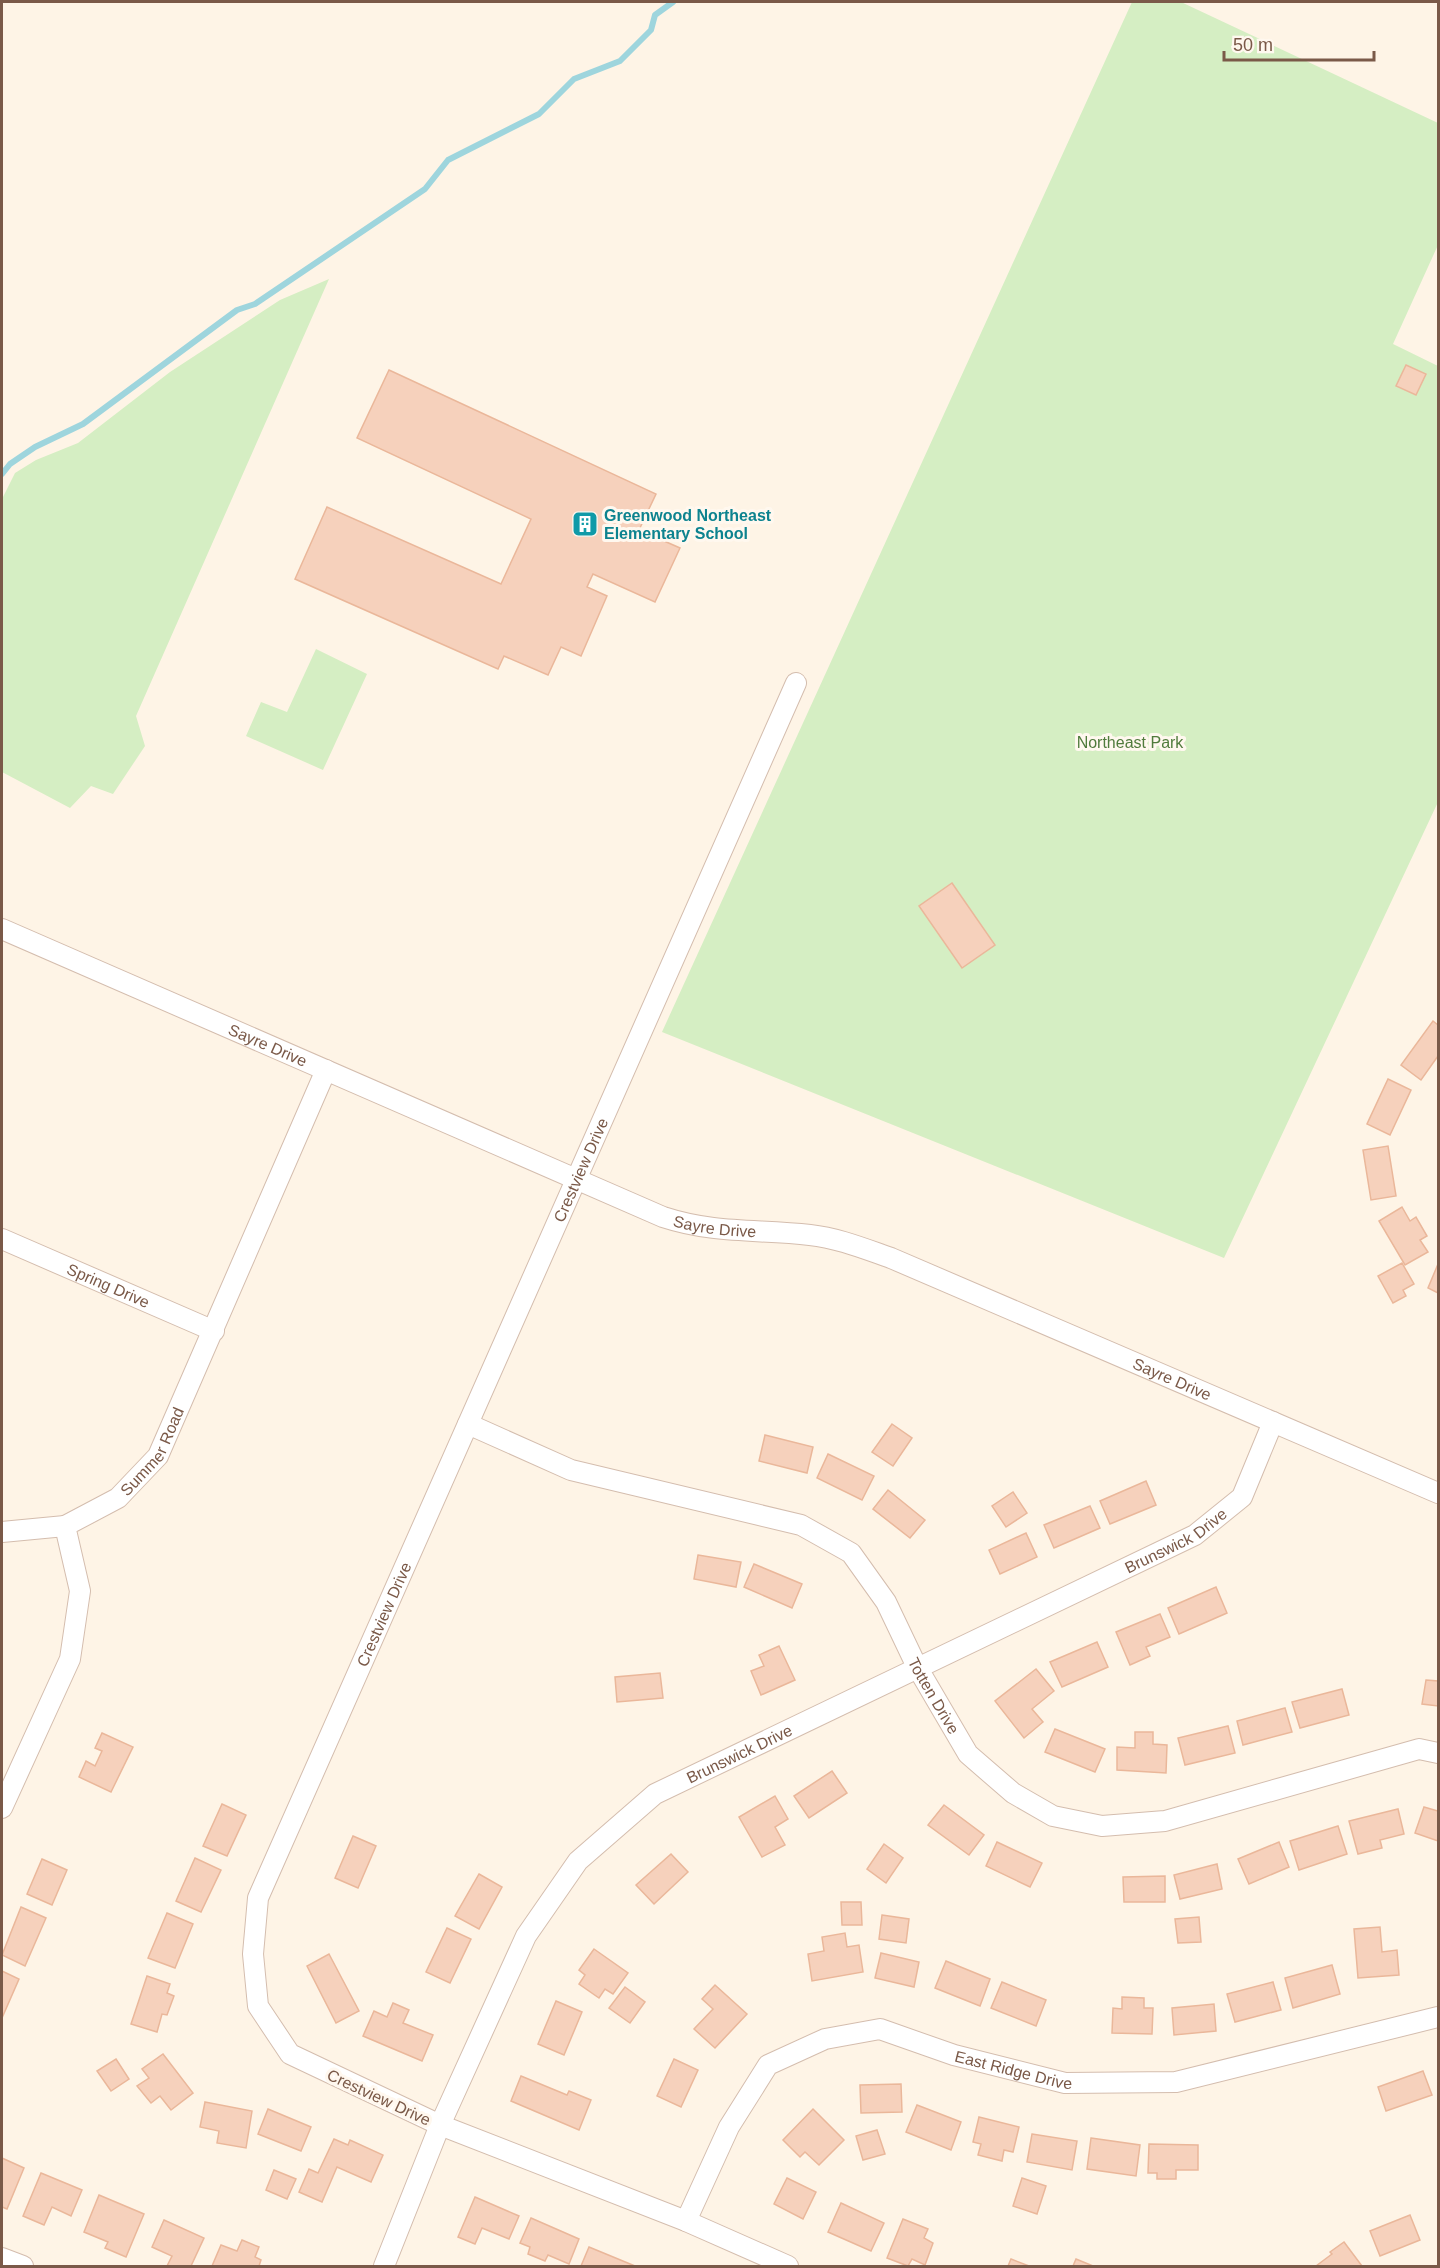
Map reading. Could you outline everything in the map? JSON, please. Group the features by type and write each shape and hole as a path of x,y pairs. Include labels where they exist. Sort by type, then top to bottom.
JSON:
{"street":[{"name":"Crestview Drive","path":"788,2266 686,2221 440,2125 290,2054 258,2006 253,1954 258,1898 796,682"},
{"name":"Sayre Drive","path":"2,929 576,1179 691,1226 813,1235 855,1245 891,1258 1438,1493"},
{"name":"Summer Road","path":"65,1526 118,1498 158,1456 326,1070"},
{"name":"Spring Drive","path":"2,1239 214,1331"},
{"name":"Brunswick Drive","path":"384,2266 440,2125 526,1936 578,1861 655,1794 1195,1535 1242,1497 1274,1422"},
{"name":"Totten Drive","path":"468,1424 571,1470 801,1526 850,1553 886,1602 917,1667 968,1754 1013,1793 1053,1816 1102,1826 1165,1821 1419,1749 1438,1753"},
{"path":"2,1532 65,1526 80,1591 70,1659 2,1808"},
{"name":"East Ridge Drive","path":"686,2221 729,2127 768,2065 825,2039 880,2029 954,2055 1065,2083 1176,2082 1438,2017"},
{"path":"2,2258 23,2266"}],"green space":[{"name":"Northeast Park","path":"1132,2 1181,2 1438,123 1438,245 1393,344 1438,366 1438,802 1224,1258 662,1032"},
{"path":"329,279 136,716 145,746 113,794 91,786 70,808 2,772 2,499 15,473 36,460 78,443 170,372 280,300"},
{"path":"316,649 367,674 323,770 246,736 261,702 287,712"}],"building":[{"path":"1406,365 1426,374 1416,395 1396,386"},
{"name":"Greenwood Northeast Elementary School","path":"389,370 656,494 639,530 680,548 655,602 593,574 587,587 607,596 581,656 561,647 548,675 504,656 498,669 295,579 327,507 501,584 531,519 357,438"},
{"path":"952,883 995,945 962,968 919,906"},
{"path":"1433,1021 1438,1025 1438,1056 1421,1080 1401,1065"},
{"path":"1388,1079 1411,1090 1390,1135 1367,1124"},
{"path":"1388,1146 1396,1196 1371,1200 1363,1150"},
{"path":"1402,1207 1410,1221 1416,1217 1427,1236 1420,1240 1428,1252 1405,1265 1379,1221"},
{"path":"1402,1263 1414,1284 1403,1290 1406,1296 1393,1303 1378,1276"},
{"path":"1438,1264 1438,1293 1428,1288"},
{"path":"892,1424 912,1438 893,1466 872,1452"},
{"path":"765,1435 813,1447 807,1473 759,1461"},
{"path":"828,1454 874,1476 862,1500 817,1478"},
{"path":"1146,1481 1156,1505 1110,1524 1100,1501"},
{"path":"888,1490 925,1520 910,1538 873,1509"},
{"path":"1013,1492 1027,1513 1006,1527 992,1506"},
{"path":"1090,1506 1100,1528 1054,1548 1044,1525"},
{"path":"1026,1533 1037,1557 1000,1574 989,1550"},
{"path":"698,1555 741,1562 736,1587 694,1579"},
{"path":"754,1564 802,1584 792,1608 744,1587"},
{"path":"1216,1587 1227,1613 1179,1634 1168,1608"},
{"path":"1160,1614 1170,1637 1146,1647 1150,1656 1130,1665 1116,1632"},
{"path":"1097,1642 1108,1667 1062,1687 1050,1662"},
{"path":"779,1646 795,1680 761,1695 751,1671 764,1666 759,1655"},
{"path":"1036,1669 1054,1691 1032,1709 1043,1722 1024,1738 995,1701"},
{"path":"660,1673 663,1698 617,1702 615,1677"},
{"path":"1426,1680 1438,1681 1438,1706 1422,1704"},
{"path":"1342,1689 1349,1715 1300,1728 1292,1702"},
{"path":"1285,1708 1292,1732 1243,1745 1237,1721"},
{"path":"1228,1726 1235,1753 1185,1765 1178,1738"},
{"path":"1055,1729 1105,1749 1095,1772 1045,1752"},
{"path":"1135,1732 1153,1732 1153,1744 1167,1745 1166,1773 1117,1770 1117,1747 1135,1748"},
{"path":"102,1733 133,1747 111,1792 79,1777 86,1761 95,1766 102,1751 95,1748"},
{"path":"832,1771 847,1793 809,1818 794,1796"},
{"path":"775,1796 788,1819 775,1827 785,1845 762,1857 739,1817"},
{"path":"222,1804 246,1815 227,1856 203,1846"},
{"path":"944,1805 984,1835 969,1855 928,1825"},
{"path":"1424,1807 1438,1811 1438,1841 1415,1833"},
{"path":"1398,1809 1404,1834 1380,1840 1382,1848 1358,1854 1349,1821"},
{"path":"1338,1826 1347,1854 1299,1870 1290,1841"},
{"path":"353,1836 376,1846 358,1888 335,1878"},
{"path":"997,1842 1042,1863 1030,1887 986,1866"},
{"path":"1279,1842 1289,1867 1249,1884 1238,1859"},
{"path":"884,1844 903,1858 886,1883 867,1869"},
{"path":"671,1854 688,1872 654,1904 636,1885"},
{"path":"195,1858 221,1870 201,1912 176,1901"},
{"path":"42,1859 67,1870 52,1905 27,1894"},
{"path":"1217,1864 1222,1889 1180,1899 1174,1875"},
{"path":"479,1874 502,1887 479,1929 455,1916"},
{"path":"1165,1876 1165,1902 1124,1902 1123,1877"},
{"path":"841,1902 861,1902 862,1925 842,1925"},
{"path":"21,1907 46,1918 25,1966 2,1955"},
{"path":"167,1913 193,1924 175,1968 148,1958"},
{"path":"882,1915 909,1919 906,1943 879,1939"},
{"path":"1199,1917 1201,1942 1178,1943 1175,1919"},
{"path":"1380,1927 1382,1952 1397,1950 1399,1975 1358,1978 1354,1929"},
{"path":"447,1928 471,1939 450,1983 426,1972"},
{"path":"845,1933 847,1947 859,1945 863,1972 812,1981 808,1954 824,1951 822,1937"},
{"path":"594,1949 628,1973 613,1994 605,1989 599,1998 579,1984 585,1975 579,1970"},
{"path":"881,1953 919,1962 914,1987 875,1978"},
{"path":"329,1954 359,2011 336,2023 307,1966"},
{"path":"946,1961 990,1979 980,2006 935,1988"},
{"path":"1332,1965 1340,1994 1293,2008 1285,1978"},
{"path":"2,1971 19,1979 2,2018"},
{"path":"147,1976 170,1984 167,1993 174,1996 167,2015 162,2014 157,2032 131,2024"},
{"path":"1002,1982 1046,2000 1036,2026 991,2008"},
{"path":"1273,1982 1281,2010 1235,2022 1227,1994"},
{"path":"715,1985 747,2014 715,2048 694,2029 713,2009 702,1999"},
{"path":"625,1987 645,2002 630,2023 609,2008"},
{"path":"1122,1997 1144,1998 1144,2008 1153,2008 1152,2034 1112,2033 1113,2008 1122,2009"},
{"path":"556,2001 582,2012 564,2055 538,2044"},
{"path":"393,2003 409,2010 403,2023 433,2035 422,2061 363,2036 374,2011 387,2017"},
{"path":"1214,2004 1216,2031 1174,2035 1172,2008"},
{"path":"163,2054 193,2093 171,2110 160,2096 151,2103 137,2086 149,2078 142,2069"},
{"path":"116,2059 129,2079 111,2091 97,2071"},
{"path":"674,2059 698,2070 681,2107 657,2096"},
{"path":"1423,2071 1432,2095 1386,2111 1378,2087"},
{"path":"521,2076 567,2095 569,2091 591,2100 579,2130 511,2101"},
{"path":"901,2084 902,2112 861,2113 860,2085"},
{"path":"205,2102 252,2111 246,2148 217,2143 219,2131 200,2127"},
{"path":"917,2105 961,2122 951,2150 906,2132"},
{"path":"268,2109 311,2127 301,2151 258,2134"},
{"path":"813,2109 844,2140 819,2165 805,2152 800,2157 783,2140"},
{"path":"979,2117 1019,2127 1013,2152 1004,2150 1002,2161 978,2155 981,2144 973,2142"},
{"path":"877,2130 885,2154 863,2160 856,2136"},
{"path":"1032,2134 1077,2141 1072,2170 1027,2162"},
{"path":"1091,2138 1140,2145 1136,2176 1087,2169"},
{"path":"334,2139 348,2145 350,2140 383,2155 371,2182 337,2167 322,2202 299,2192 309,2169 318,2173"},
{"path":"1149,2144 1198,2145 1198,2170 1176,2170 1176,2179 1157,2179 1157,2173 1148,2173"},
{"path":"2,2158 24,2168 7,2209 2,2207"},
{"path":"274,2170 296,2179 287,2199 266,2190"},
{"path":"41,2173 82,2190 71,2216 52,2207 44,2225 23,2216"},
{"path":"787,2178 816,2192 803,2219 774,2204"},
{"path":"1022,2178 1046,2186 1037,2214 1013,2206"},
{"path":"99,2195 144,2214 126,2257 105,2248 108,2242 84,2232"},
{"path":"475,2197 519,2216 509,2239 482,2228 475,2244 458,2237"},
{"path":"841,2203 884,2223 871,2251 828,2232"},
{"path":"1410,2215 1420,2240 1380,2256 1370,2231"},
{"path":"531,2218 579,2239 569,2264 548,2255 545,2261 528,2254 530,2247 520,2243"},
{"path":"903,2219 928,2229 924,2238 933,2243 925,2265 912,2259 908,2266 887,2258"},
{"path":"164,2220 204,2238 191,2266 167,2266 172,2256 152,2247"},
{"path":"242,2240 259,2247 255,2257 261,2260 259,2266 212,2266 221,2245 237,2251"},
{"path":"1344,2242 1362,2266 1316,2266 1332,2254 1330,2252"},
{"path":"589,2247 635,2266 581,2266"},
{"path":"1011,2259 1029,2266 1008,2266"},
{"path":"1076,2259 1093,2266 1073,2266"}],"waterway":[{"path":"2,474 10,464 35,447 83,424 237,310 255,304 425,189 448,160 539,114 574,79 620,61 651,30 655,15 673,2"}],"place":[{"name":"Greenwood Northeast Elementary School","path":"585,524"}]}
